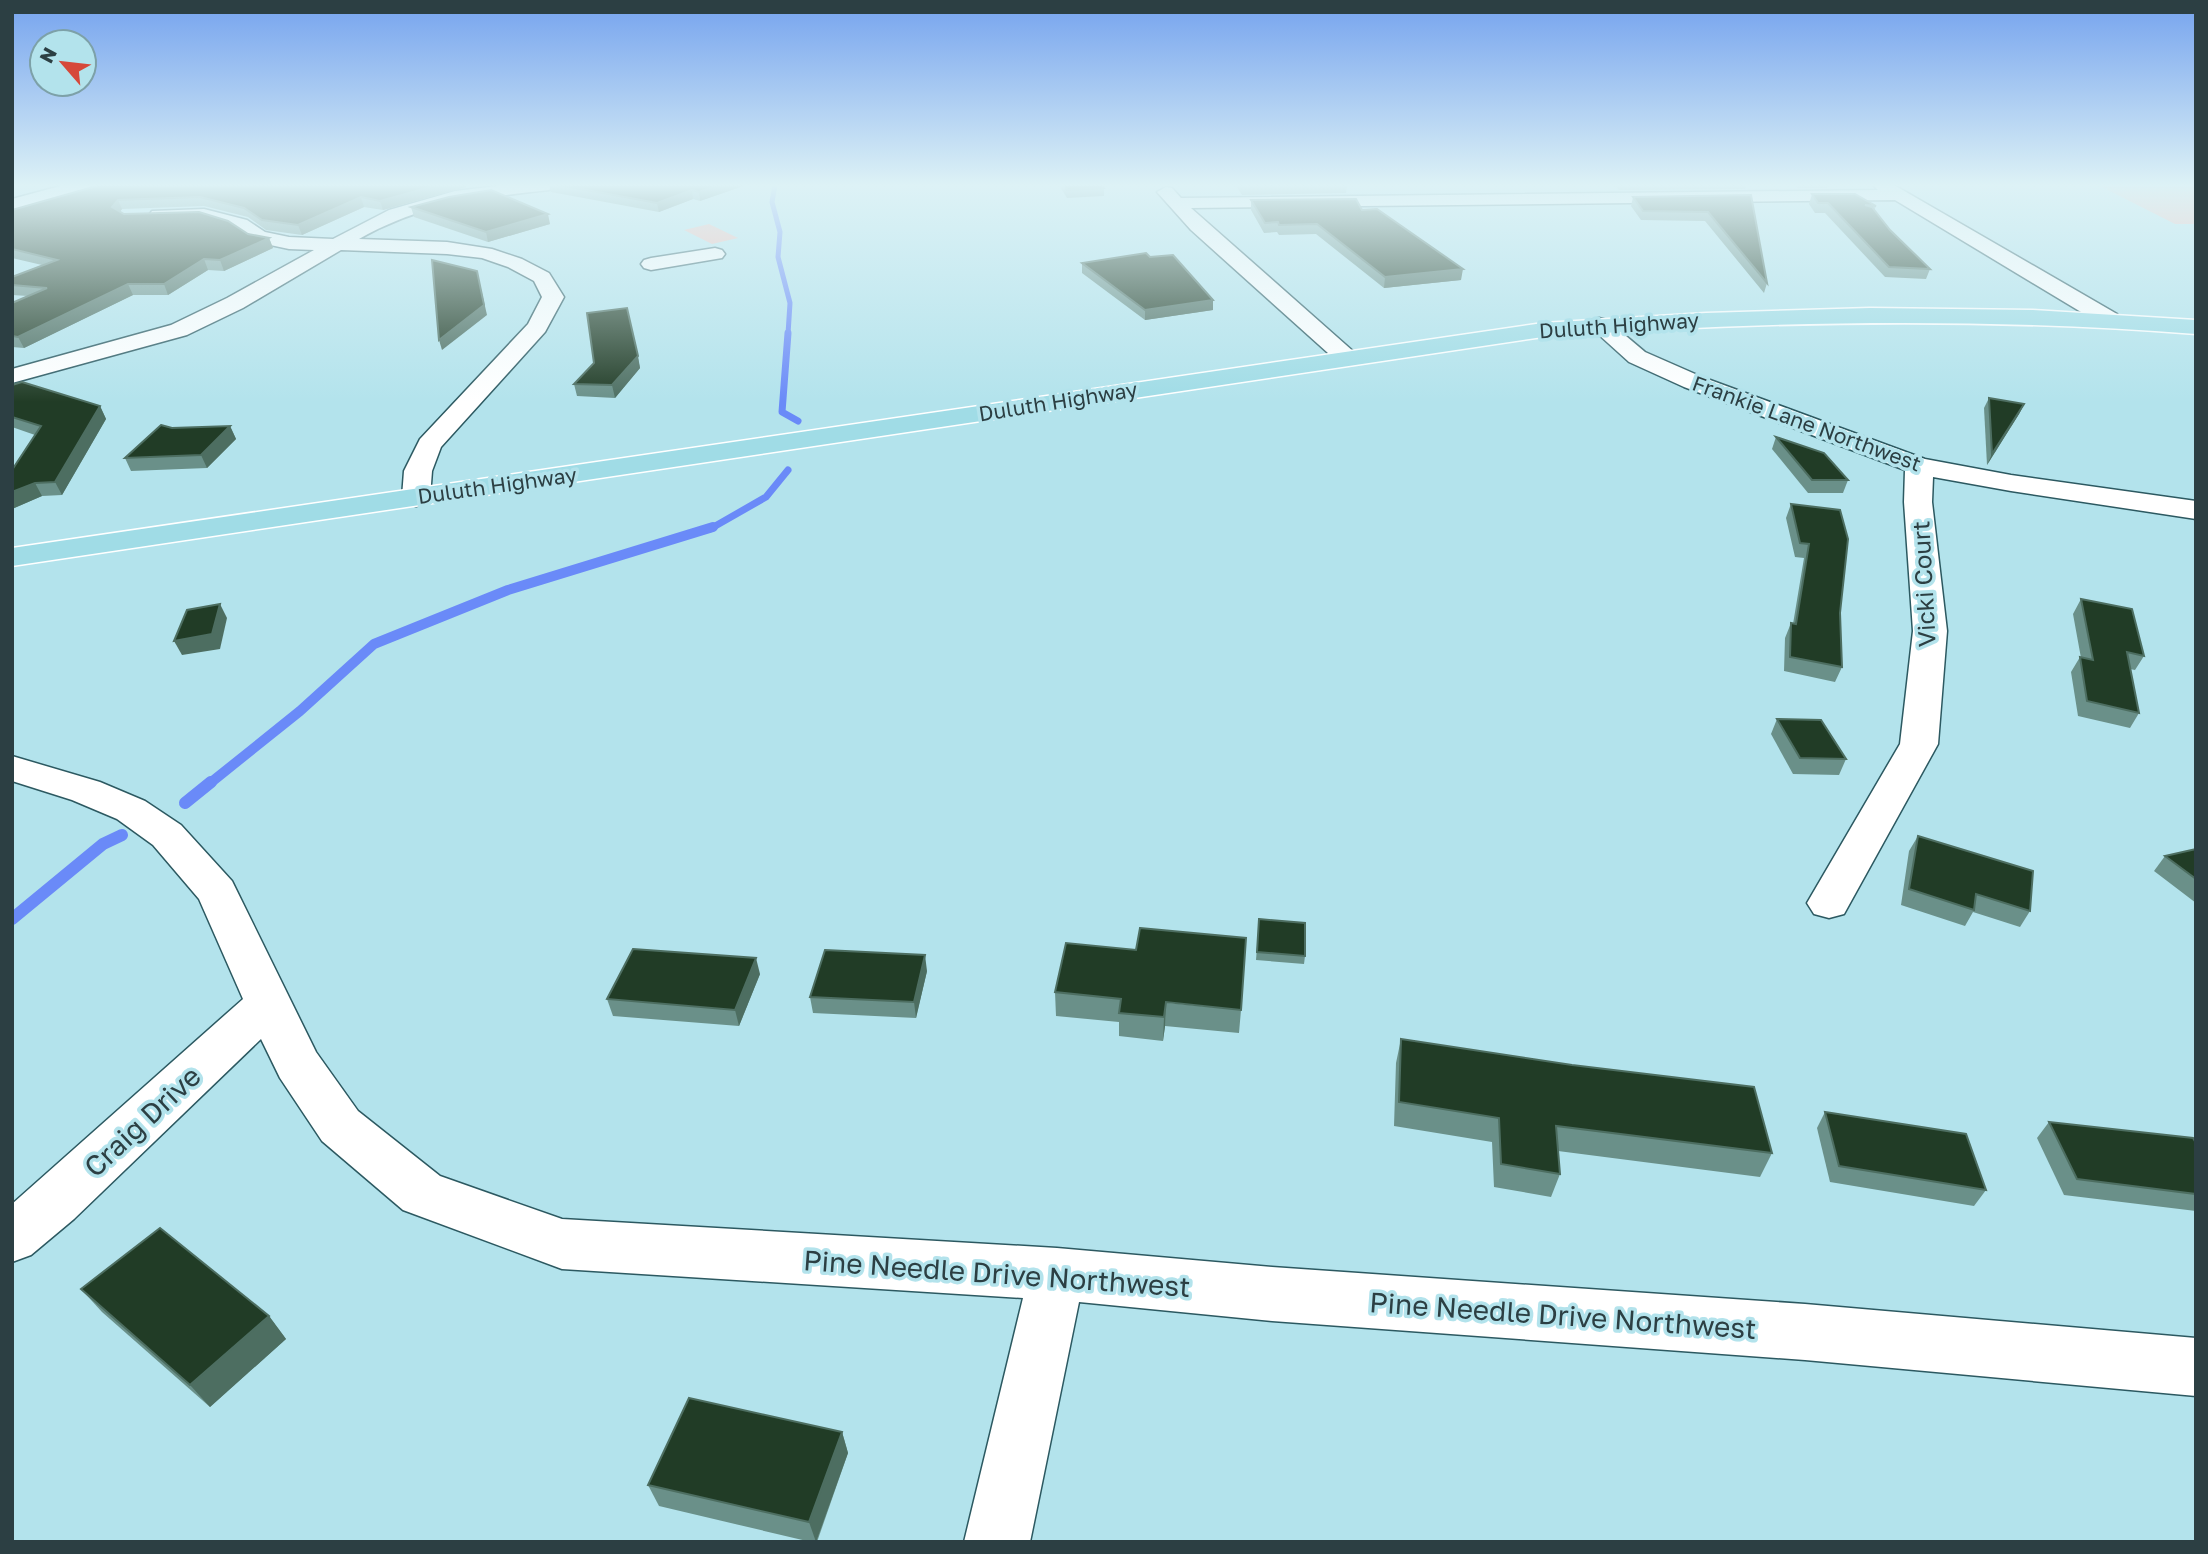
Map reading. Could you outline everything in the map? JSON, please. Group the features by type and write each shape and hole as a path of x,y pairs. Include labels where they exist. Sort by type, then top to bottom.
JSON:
{"main road":[{"name":"Duluth Highway","path":"12,557 1346,357 1544,330 1800,316 2109,319 2196,327"}],"street":[{"path":"12,376 178,330 235,303 314,258"},
{"path":"416,497 418,471 429,445 537,327 553,297 542,277 515,262 500,258"},
{"path":"651,264 692,258"},
{"path":"1234,258 1346,357"},
{"path":"2005,258 2109,319"},
{"path":"542,277 565,273"},
{"name":"Frankie Lane Northwest","path":"1599,325 1637,357 1682,377 1919,466 2011,483 2196,510"},
{"name":"Vicki Court","path":"1829,903 1919,744 1930,631 1918,502 1919,466"},
{"name":"Pine Needle Drive Northwest","path":"12,768 86,791 131,810 167,835 217,892 297,1064 340,1126 422,1193 562,1244 1057,1274 1272,1294 1805,1332 2196,1367"},
{"name":"Craig Drive","path":"12,1237 55,1202 270,1002"},
{"path":"997,1542 1057,1274"}],"building":[{"path":"47,258 226,258 204,259 164,284 128,284 18,337 12,336 12,303 47,288 12,285 12,277 57,260"},
{"path":"1117,258 1175,258 1213,300 1145,310 1082,263"},
{"path":"1360,258 1447,258 1463,269 1385,277"},
{"path":"1746,258 1762,258 1767,283"},
{"path":"1880,258 1918,258 1930,269 1889,267"},
{"path":"432,260 477,271 484,305 439,340"},
{"path":"627,308 638,356 612,385 574,384 594,363 587,313"},
{"path":"22,382 100,406 55,482 35,483 12,492 12,470 41,426 12,417 12,385"},
{"path":"1989,398 2024,404 1992,454"},
{"path":"161,425 172,428 230,426 201,455 125,458"},
{"path":"1776,437 1824,453 1848,480 1812,480"},
{"path":"1791,504 1840,510 1848,539 1840,613 1842,667 1790,657 1791,623 1796,624 1809,544 1800,543"},
{"path":"2081,599 2132,609 2144,656 2127,652 2139,713 2087,701 2080,657 2093,660"},
{"path":"220,604 212,634 174,641 187,610"},
{"path":"1777,719 1821,720 1846,759 1800,758"},
{"path":"1918,836 2033,871 2030,911 1976,894 1974,910 1909,889"},
{"path":"2196,849 2196,879 2165,856"},
{"path":"1259,919 1305,923 1305,956 1257,952"},
{"path":"1140,928 1246,938 1241,1010 1166,1002 1164,1017 1119,1013 1121,999 1055,992 1066,943 1136,950"},
{"path":"633,949 756,958 735,1010 607,999"},
{"path":"825,950 925,955 914,1002 810,997"},
{"path":"1401,1039 1572,1065 1754,1087 1772,1153 1556,1126 1560,1174 1501,1164 1499,1118 1399,1102"},
{"path":"1825,1112 1966,1134 1986,1190 1839,1166"},
{"path":"2049,1122 2193,1138 2196,1143 2196,1194 2077,1179"},
{"path":"160,1228 269,1316 190,1385 81,1289"},
{"path":"689,1398 842,1432 809,1522 648,1485"}],"waterway":[{"path":"778,258 790,303 788,334"},
{"path":"788,333 782,412 798,421"},
{"path":"710,529 766,497 788,470"},
{"path":"209,784 300,711 374,644 508,590 713,527"},
{"path":"185,803 211,782"},
{"path":"12,919 103,844 122,835"}]}
